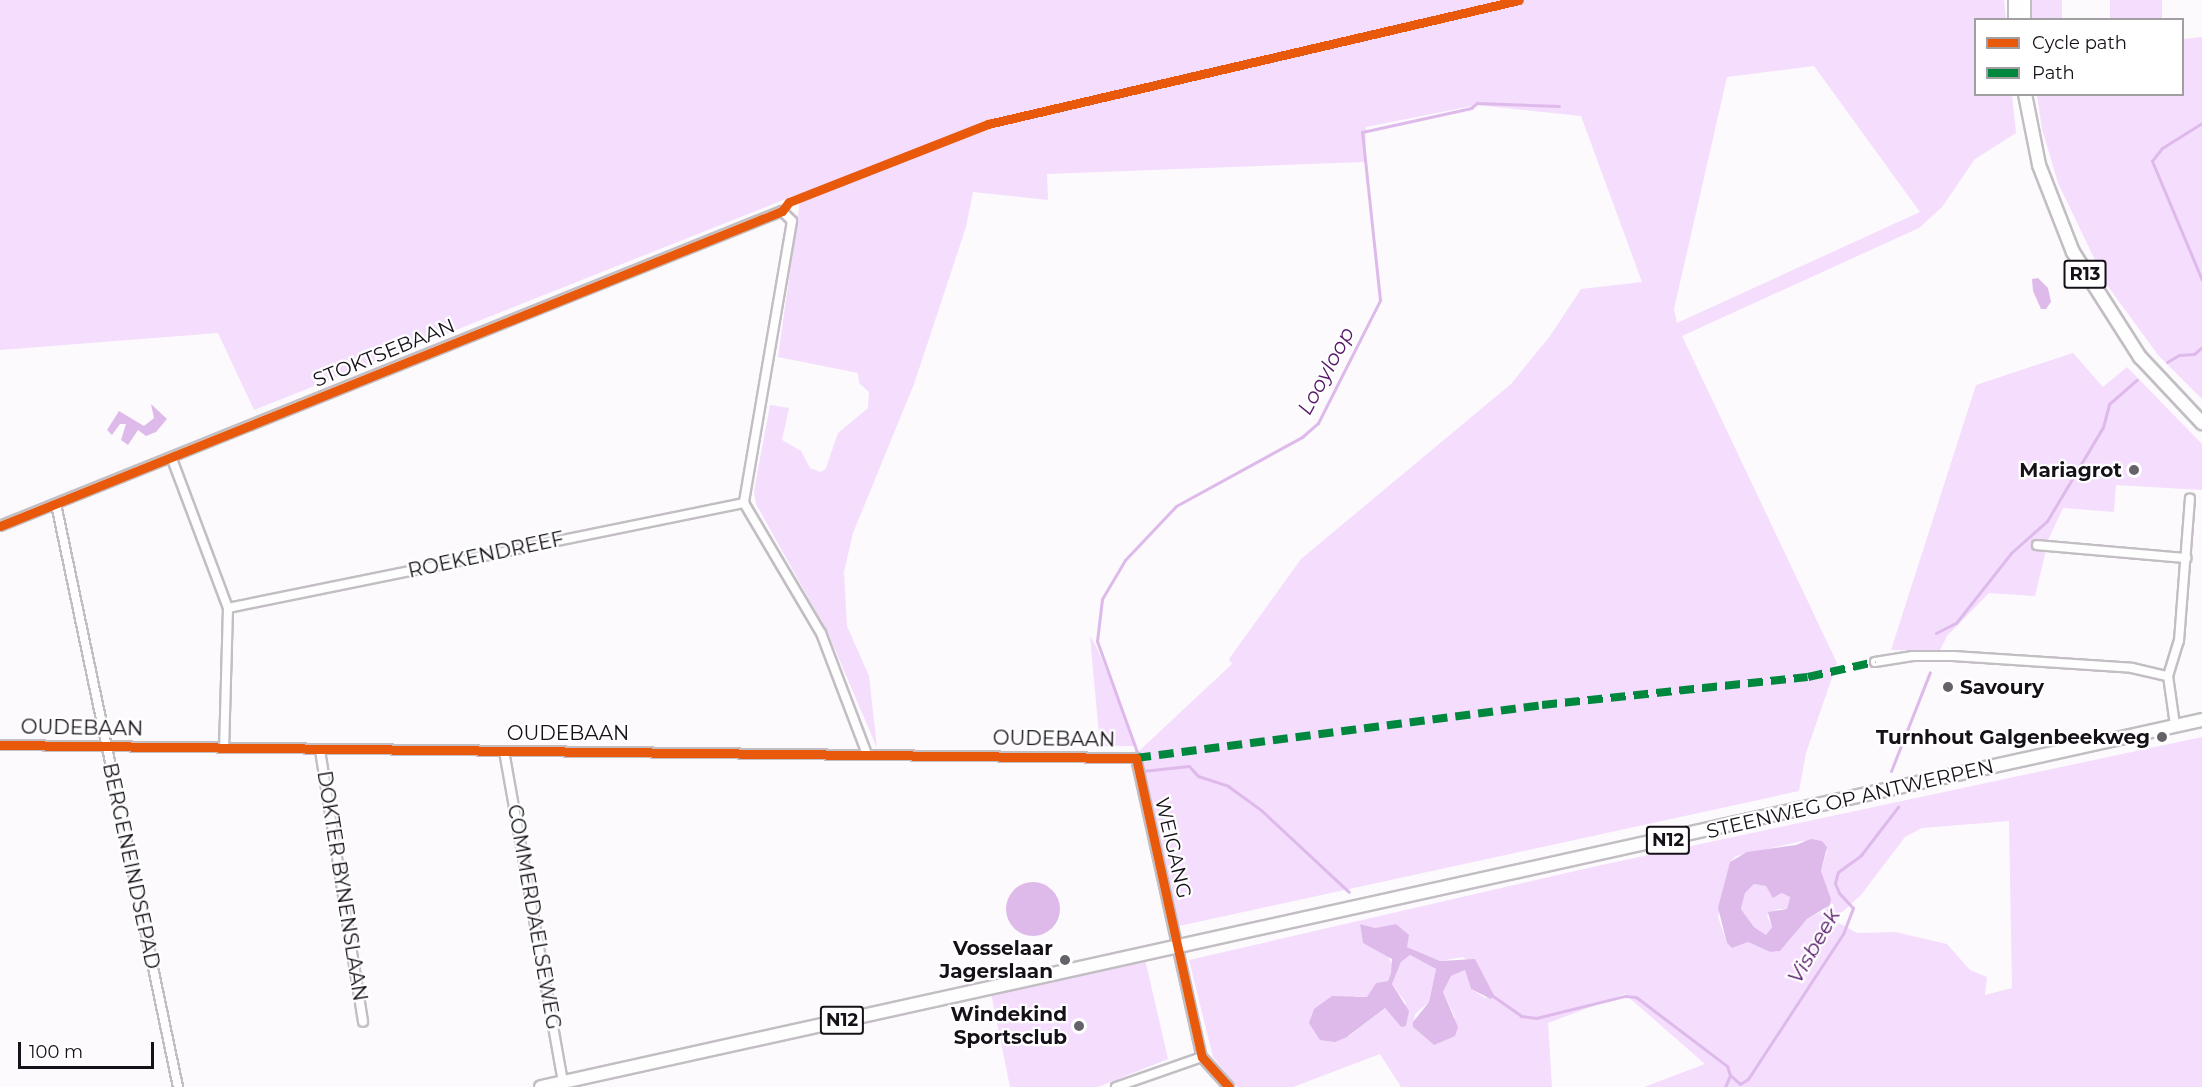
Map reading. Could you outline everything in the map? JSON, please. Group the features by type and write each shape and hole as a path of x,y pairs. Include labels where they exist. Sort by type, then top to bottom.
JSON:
{"main road":[{"path":"2014,0 2015,18"},
{"path":"2024,0 2025,18"},
{"name":"R13","path":"2025,96 2039,165 2073,252 2140,357 2202,423"},
{"name":"STEENWEG OP ANTWERPEN","path":"1178,945 2202,720"},
{"name":"N12","path":"541,1087 1178,945"}],"street":[{"name":"STOKTSEBAAN","path":"0,526 172,459 782,211 792,221 744,503"},
{"path":"172,459 228,608 224,748"},
{"path":"2175,725 2168,676 2179,641 2190,498"},
{"path":"744,503 822,633 867,754"},
{"name":"ROEKENDREEF","path":"228,608 744,503"},
{"name":"BERGENEINDSEPAD","path":"56,504 178,1087"},
{"path":"2037,545 2186,558"},
{"path":"1875,662 1913,656 1953,656 2108,665 2168,676"},
{"name":"OUDEBAAN","path":"0,745 1136,758"},
{"name":"DOKTER BYNENSLAAN","path":"320,750 363,1022"},
{"name":"COMMERDAELSEWEG","path":"504,751 563,1082"},
{"name":"WEIGANG","path":"1136,758 1203,1057"},
{"path":"1116,1087 1203,1057 1229,1087"}],"shaded area":[{"path":"0,0 2004,0 2006,18 1974,18 1974,96 2012,96 2016,133 1975,159 1942,207 1919,228 1682,336 1837,663 1806,753 1799,791 1179,926 1139,751 1232,664 1229,659 1301,559 1511,384 1550,336 1581,289 1642,282 1581,116 1477,105 1366,127 1365,162 1047,174 1048,200 973,192 966,227 914,384 853,533 844,572 847,626 869,676 877,748 828,633 756,504 754,491 770,405 789,408 782,440 801,451 810,468 821,472 826,468 838,433 868,408 869,392 859,383 858,373 778,357 801,193 254,410 218,333 0,350","holes":["1814,66 1920,212 1677,323 1674,309 1727,77"]},
{"path":"2028,0 2062,0 2062,18 2028,18"},
{"path":"2110,0 2162,0 2162,18 2110,18"},
{"path":"2202,37 2202,399 2158,355 2107,285 2058,183 2042,129 2037,96 2184,96 2184,39"},
{"path":"2038,278 2048,288 2051,302 2046,309 2041,309 2033,291 2032,279"},
{"path":"2073,353 2103,387 2127,367 2202,444 2202,490 2116,485 2114,512 2063,508 2049,538 2035,596 1989,593 1947,636 1940,650 1891,650 1976,385"},
{"path":"151,404 167,419 156,432 146,436 138,430 128,445 121,440 126,424 120,424 112,435 107,430 119,411 144,426 154,418"},
{"path":"1090,636 1097,648 1137,746 1100,746"},
{"path":"2202,737 2202,1087 1644,1087 1705,1064 1625,994 1548,1023 1552,1087 1401,1087 1380,1054 1293,1087 1237,1087 1213,1057 1189,960 1597,866","holes":["2009,821 2012,988 1985,995 1987,977 1970,970 1947,944 1895,932 1857,933 1837,922 1839,915 1861,895 1905,837 1922,828","1803,841 1827,851 1821,871 1831,899 1826,909 1807,919 1780,951 1770,952 1748,942 1732,948 1727,943 1718,917 1730,862 1736,856","1360,924 1375,928 1396,924 1407,947 1440,961 1463,957 1483,974 1494,995 1485,998 1471,989 1465,970 1451,976 1443,992 1455,1017 1434,1045 1413,1027 1415,1014 1429,1002 1436,969 1410,955 1401,962 1392,984 1406,1003 1401,1027 1385,1008 1348,1037 1355,996 1367,997 1376,983 1388,981 1393,967 1387,953 1363,943"]},
{"path":"1811,839 1822,841 1827,847 1821,871 1831,899 1830,905 1807,919 1780,951 1770,952 1748,942 1732,948 1727,943 1718,908 1730,862 1747,852 1796,845","holes":["1754,884 1766,886 1773,898 1782,893 1790,897 1787,909 1768,912 1772,927 1766,935 1754,927 1741,909 1745,893"]},
{"path":"1033,882 1043,884 1052,890 1058,899 1060,909 1058,919 1052,928 1043,934 1033,936 1023,934 1014,928 1008,919 1006,909 1008,899 1014,890 1023,884"},
{"path":"1754,884 1766,886 1776,897 1782,893 1790,896 1787,909 1777,909 1767,916 1772,927 1766,935 1754,927 1741,909 1745,893"},
{"path":"1360,924 1375,928 1396,924 1409,935 1407,947 1440,961 1475,959 1494,995 1491,999 1471,989 1465,970 1451,976 1443,992 1458,1027 1455,1036 1434,1045 1413,1027 1413,1022 1429,1002 1436,969 1410,955 1401,962 1392,984 1409,1011 1406,1026 1401,1027 1385,1008 1347,1037 1335,1042 1320,1040 1309,1023 1314,1009 1332,996 1367,997 1376,983 1388,981 1391,973 1392,959 1363,943"},
{"name":"Windekind Sportsclub","path":"1145,959 1168,1059 1098,1087 1010,1087 991,993"}],"waterway":[{"name":"Looyloop","path":"1137,752 1097,641 1102,599 1125,560 1176,506 1302,437 1318,423 1380,300 1362,132 1471,108 1477,103 1559,106"},
{"name":"Visbeek","path":"2202,123 2162,148 2152,161 2202,280"},
{"name":"Visbeek","path":"2167,362 2179,355 2194,354 2202,347"},
{"name":"Visbeek","path":"1936,633 1956,623 2011,553 2047,521 2103,427 2109,404 2137,380"},
{"name":"Visbeek","path":"1891,771 1930,672"},
{"name":"Looyloop","path":"1142,768 1142,771 1189,766 1198,776 1228,786 1261,810 1349,892"},
{"name":"Visbeek","path":"1725,1087 1730,1075 1740,1084 1748,1079 1843,934 1853,908 1839,893 1835,883 1838,872 1861,855 1898,807"},
{"name":"Looyloop","path":"1490,994 1521,1016 1536,1018 1625,996 1636,997 1727,1066 1730,1075"}],"marked path":[{"path":"1136,758 1542,705 1808,677 1875,662"}],"cycle path":[{"path":"0,526 782,211 789,202 988,124 1519,0"},
{"path":"0,745 1136,758 1202,1057 1229,1087"}],"place":[{"name":"Mariagrot","path":"2134,470"},
{"name":"Savoury","path":"1948,687"},
{"name":"Turnhout Galgenbeekweg","path":"2162,737"},
{"name":"Vosselaar Jagerslaan","path":"1065,960"},
{"name":"Windekind Sportsclub","path":"1079,1026"}]}
